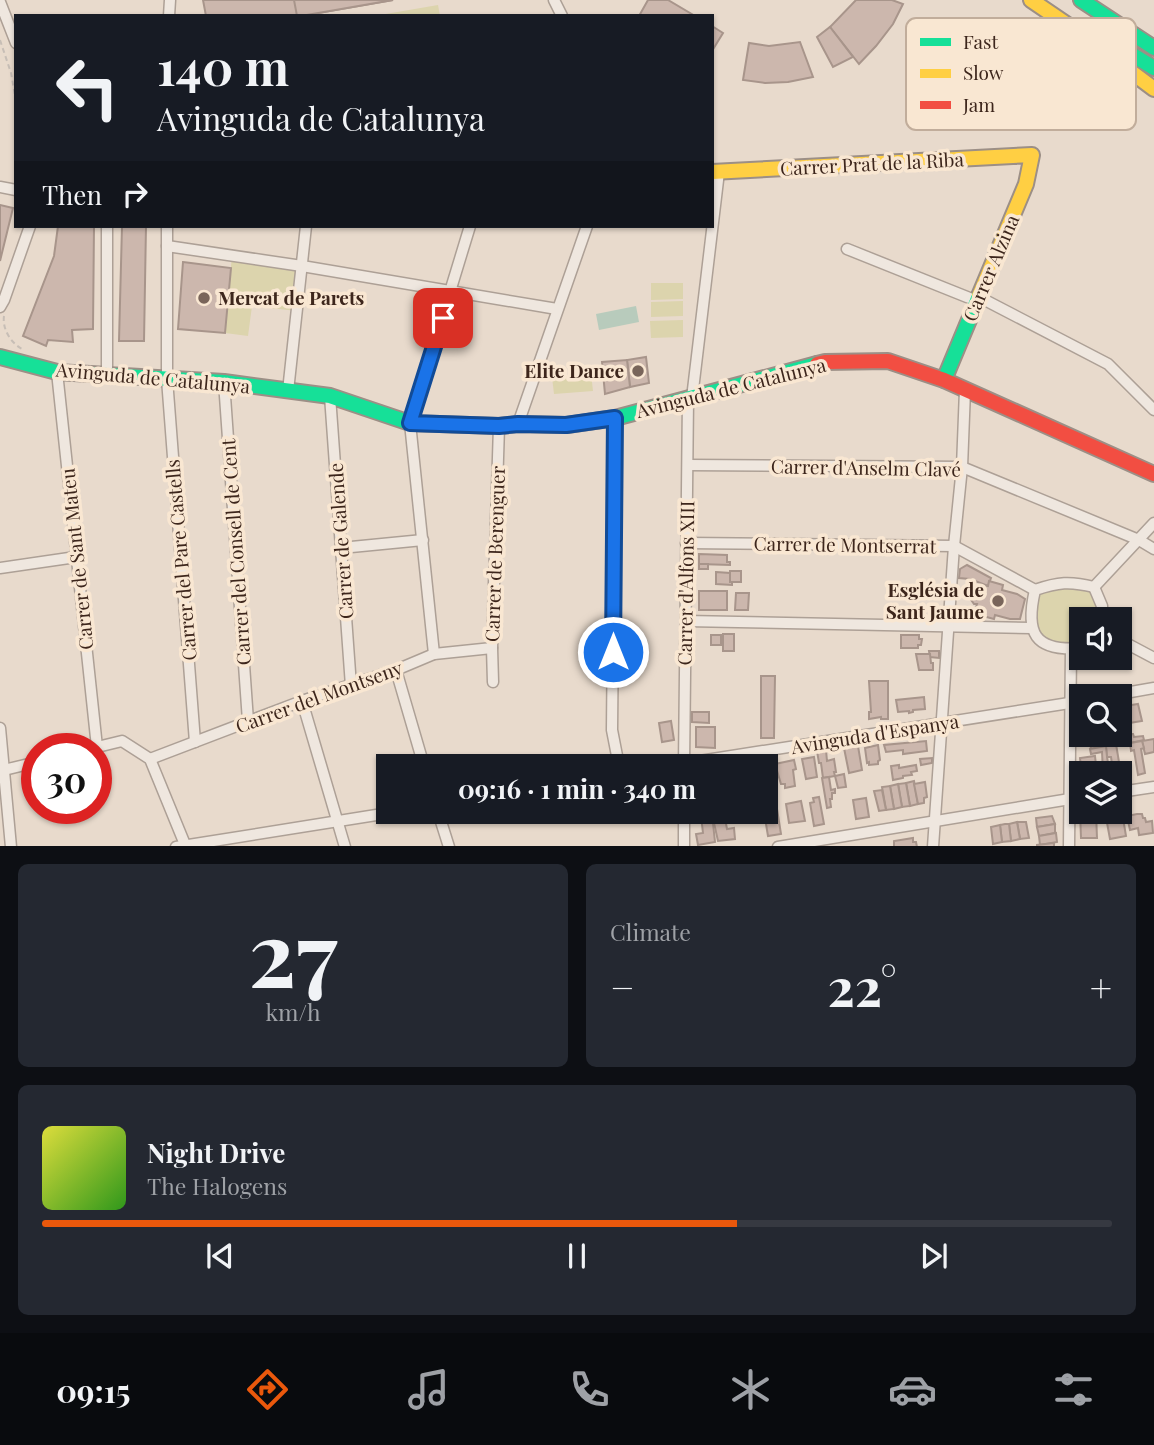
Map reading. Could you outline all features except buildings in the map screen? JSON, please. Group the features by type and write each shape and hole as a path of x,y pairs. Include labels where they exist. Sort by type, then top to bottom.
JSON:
{"main road":[{"path":"1031,0 1057,18"},
{"path":"1043,0 1072,18"},
{"path":"1081,0 1108,18"},
{"path":"1136,36 1154,48"},
{"path":"1136,57 1154,68"},
{"path":"1136,76 1154,89"},
{"name":"Carrer Prat de la Riba","path":"715,172 1032,155"},
{"name":"Carrer Alzina","path":"944,380 1026,184 1032,155"},
{"name":"Avinguda de Catalunya","path":"0,357 57,372 224,382 330,396 410,423 499,426 566,425 615,418 825,362 888,362 944,380 1154,474"}],"street":[{"path":"0,2 14,38"},
{"path":"2,311 29,228"},
{"path":"107,228 107,375"},
{"name":"Carrer del Pare Castells","path":"167,228 167,379 195,742"},
{"path":"288,391 306,228"},
{"path":"434,654 410,423 469,228"},
{"path":"518,424 586,228"},
{"name":"Carrer d'Alfons XIII","path":"684,754 690,398 709,228"},
{"path":"167,246 557,309"},
{"path":"847,249 978,299 1108,364 1154,410"},
{"name":"Carrer de Sant Mateu","path":"57,372 92,733"},
{"name":"Carrer del Consell de Cent","path":"224,382 248,721"},
{"path":"933,846 940,724 962,467 965,390"},
{"name":"Carrer de Galende","path":"330,396 351,686"},
{"path":"615,418 612,730 617,754"},
{"name":"Carrer de Berenguer","path":"493,682 499,426"},
{"name":"Carrer d'Anselm Clavé","path":"688,465 962,467 1139,540 1154,549"},
{"path":"1094,587 1154,523"},
{"path":"341,548 423,540"},
{"name":"Carrer de Montserrat","path":"686,543 954,546 1035,590"},
{"path":"0,568 76,557"},
{"path":"1069,648 1051,648 1042,642 1031,628 1031,606 1035,590 1063,582 1094,587"},
{"path":"1094,587 1102,607"},
{"path":"686,621 1031,628"},
{"path":"1132,646 1154,658"},
{"name":"Carrer del Montseny","path":"150,759 434,654 492,648"},
{"path":"396,670 420,754"},
{"path":"1132,692 1154,688"},
{"path":"302,701 345,846"},
{"name":"Avinguda d'Espanya","path":"753,754 1069,703"},
{"path":"0,728 11,846"},
{"path":"112,743 122,741 150,759 182,846 376,815"},
{"path":"3,771 21,766"},
{"path":"1132,790 1154,787"},
{"path":"778,846 1069,799"},
{"path":"442,824 449,846"},
{"path":"684,824 684,846"},
{"path":"1069,824 1069,846"}],"path":[{"path":"0,40 14,90"},
{"path":"2,311 6,330 14,343 22,349"}],"shaded area":[{"path":"438,5 440,14 386,14"},
{"path":"232,255 302,266 297,311 252,306 248,336 225,333"},
{"path":"651,283 683,283 683,299 651,300"},
{"path":"683,301 683,316 651,317 651,302"},
{"path":"636,306 639,322 599,330 596,314"},
{"path":"683,320 683,337 651,338 650,321"},
{"path":"591,373 593,391 554,394 552,377"},
{"path":"1094,587 1099,607 1069,607 1069,646 1042,642 1031,606 1035,590"}],"traffic: fast":[{"path":"1081,0 1108,18"},
{"path":"1136,36 1154,48"},
{"path":"1136,57 1154,68"},
{"path":"944,380 979,296"},
{"path":"0,357 57,372 224,382 330,396 410,423 499,426 567,425 615,418 817,364"}],"traffic: slow":[{"path":"1031,0 1057,18"},
{"path":"1136,76 1154,89"},
{"path":"714,172 1032,155 1026,184 979,296"}],"traffic: jam":[{"path":"817,364 888,361 944,380 1154,474"}],"place":[{"name":"Mercat de Parets","path":"204,298"},
{"name":"Elite Dance","path":"638,371"},
{"name":"Església de Sant Jaume","path":"998,601"}],"route":[{"path":"443,318 410,423 566,425 615,418 613,652"}]}
